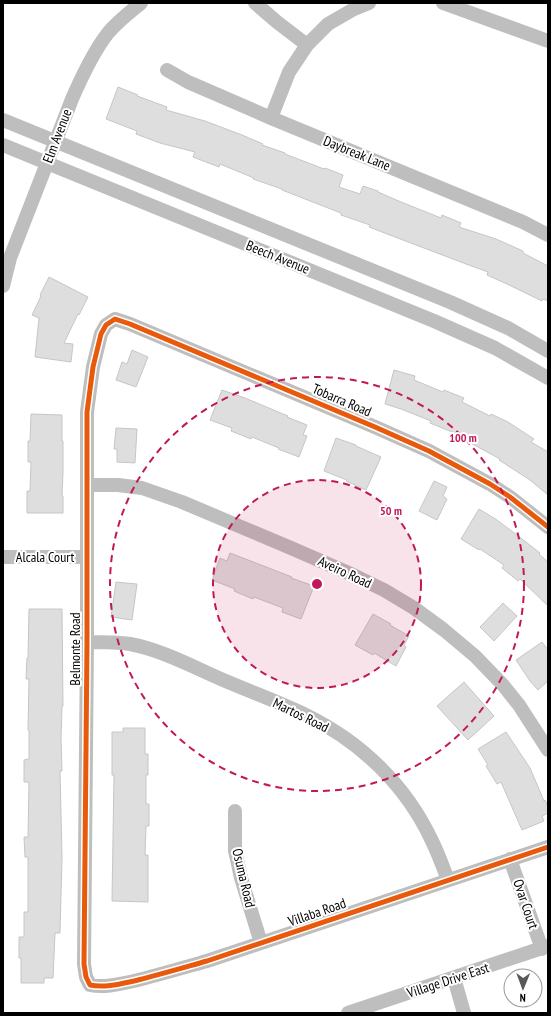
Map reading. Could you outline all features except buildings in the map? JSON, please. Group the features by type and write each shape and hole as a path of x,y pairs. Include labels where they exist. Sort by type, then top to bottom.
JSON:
{"street":[{"name":"Elm Avenue","path":"3,286 10,258 39,181 81,78 100,44 109,32 141,3"},
{"path":"255,3 307,45"},
{"path":"271,118 289,72 307,45 328,24 354,9 369,3"},
{"path":"443,3 548,41"},
{"name":"Daybreak Lane","path":"167,70 188,82 271,118 523,222 548,235"},
{"name":"Beech Avenue","path":"3,120 450,302 508,328 548,351"},
{"name":"Beech Avenue","path":"3,145 440,324 496,348 548,378"},
{"name":"Belmonte Road","path":"90,985 86,977 84,964 88,412 93,367 101,334 106,325 115,319"},
{"name":"Tobarra Road","path":"115,319 335,410 429,451 490,484 510,497 548,527"},
{"name":"Aveiro Road","path":"88,485 142,488 182,502 353,575 384,590 414,608 444,630 475,656 519,705 548,750"},
{"name":"Alcala Court","path":"3,557 87,557"},
{"name":"Martos Road","path":"87,642 129,644 156,651 306,715 342,736 367,754 395,783 410,802 433,842 448,880"},
{"name":"Osuma Road","path":"235,811 235,851 241,878 261,943"},
{"name":"Villaba Road","path":"90,985 108,986 153,976 207,961 548,847"},
{"name":"Ovar Court","path":"510,859 545,947"},
{"name":"Village Drive East","path":"348,1013 545,947"},
{"path":"454,978 464,1013"}],"cycle path":[{"path":"548,527 510,497 490,484 429,451 375,427 130,324 115,319 106,325 101,334 93,367 87,412 87,642 84,964 86,977 90,985 106,986 123,983 207,961 548,847"}]}
